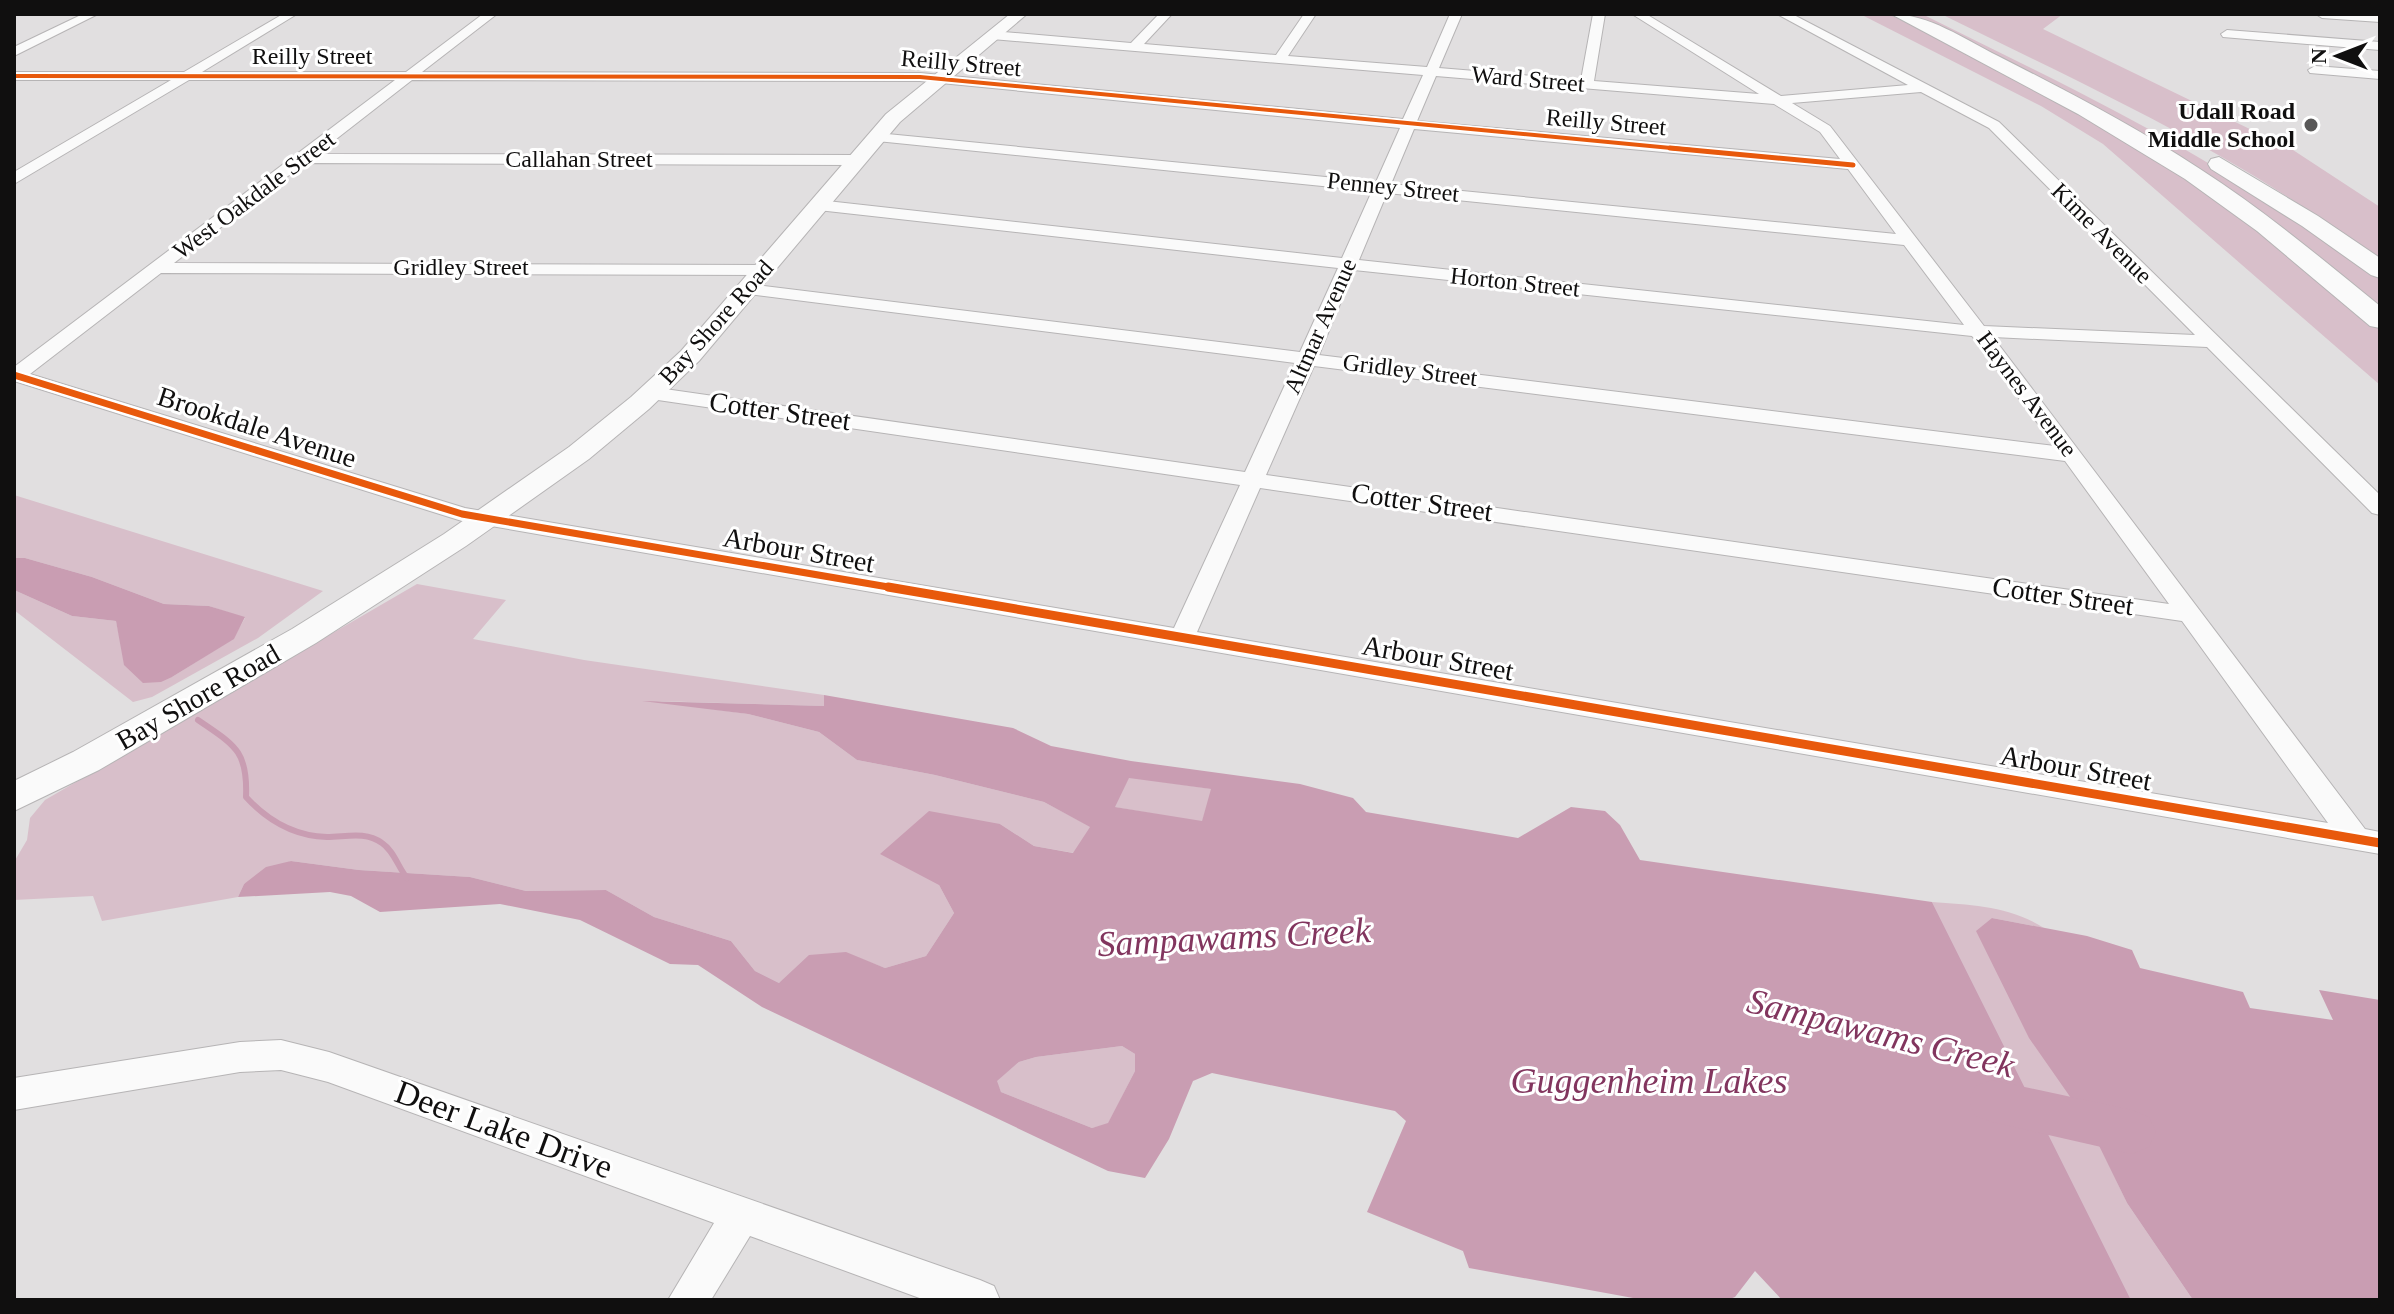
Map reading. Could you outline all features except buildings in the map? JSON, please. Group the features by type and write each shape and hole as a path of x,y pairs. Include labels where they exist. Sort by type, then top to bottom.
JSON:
{"highway":[{"path":"1900,14 2104,120 2167,157 2265,225 2380,320"},
{"path":"1929,14 2197,151 2281,202 2380,270"}],"main road":[{"name":"Bay Shore Road","path":"14,797 86,761 304,636 487,518 579,453 651,393 701,344 877,137 936,80 1019,14"},
{"name":"Bay Shore Road","path":"14,791 74,753 279,637 377,588"}],"street":[{"path":"14,52 92,14"},
{"path":"14,179 291,14"},
{"name":"West Oakdale Street","path":"15,375 491,14"},
{"path":"1134,47 1166,14"},
{"path":"1280,58 1310,14"},
{"name":"Altmar Avenue","path":"1182,637 1308,357 1456,14"},
{"path":"1587,84 1599,14"},
{"name":"Haynes Avenue","path":"1638,14 1825,129 2191,615 2368,841"},
{"name":"Kime Avenue","path":"1783,14 1994,125 2380,508"},
{"path":"2322,14 2380,18"},
{"path":"2227,34 2380,46"},
{"name":"Ward Street","path":"992,35 1779,100 1922,88"},
{"path":"2315,70 2380,75"},
{"name":"Reilly Street","path":"14,76 917,77 1853,165"},
{"name":"Penney Street","path":"877,137 1909,240"},
{"name":"Callahan Street","path":"302,158 857,160"},
{"name":"Horton Street","path":"818,205 1980,333 2213,342"},
{"name":"Gridley Street","path":"157,268 764,270"},
{"name":"Gridley Street","path":"748,289 2072,455"},
{"name":"Brookdale Avenue","path":"15,375 452,511 487,518"},
{"name":"Cotter Street","path":"651,393 1253,477 2191,615"},
{"name":"Arbour Street","path":"487,518 2368,841"},
{"name":"Deer Lake Drive","path":"14,1094 240,1057 281,1055 329,1067 980,1300"},
{"path":"688,1300 742,1214"}],"shaded area":[{"path":"1860,14 1889,14 2103,124 2257,225 2380,330 2380,385 2103,144 2041,106"},
{"path":"1909,14 1922,14 2064,84 2226,174 2380,277 2380,309 2288,235 1960,39"},
{"path":"1941,14 2063,14 2043,29 2293,150 2380,207 2380,259 2281,193 2186,137"},
{"path":"14,495 323,591 258,638 152,697 133,702 14,610 14,590 72,616 116,621 120,639 172,677 233,639 245,618 209,606 164,604 92,577 25,558 14,558"},
{"path":"417,584 506,600 473,639 584,660 824,695 824,706 655,701 748,714 819,732 857,760 935,775 1044,802 1091,827 1074,853 1034,846 1000,824 939,885 954,913 926,956 885,968 846,953 779,983 755,971 731,941 654,917 606,890 526,891 470,877 359,870 291,861 244,884 238,897 102,921 93,896 14,900 14,862 27,840 30,818 45,800"},
{"path":"1129,777 1212,789 1202,822 1114,807"},
{"path":"1932,902 2004,911 2044,928 1992,918 2127,1203 2193,1300 2131,1300"},
{"path":"1122,1046 1135,1054 1135,1071 1108,1124 1092,1128 1001,1092 996,1081 1019,1062 1036,1057"}],"water":[{"path":"14,558 25,558 92,577 164,604 209,606 245,617 234,639 172,677 161,682 143,683 124,665 116,621 72,616 14,590"},
{"name":"Guggenheim Lakes","path":"824,695 1013,728 1051,746 1131,761 1300,784 1353,798 1366,812 1518,838 1571,807 1605,811 1620,825 1640,860 1932,902 2131,1300 1782,1300 1755,1271 1735,1297 1727,1300 1644,1300 1469,1268 1463,1251 1367,1212 1406,1121 1395,1111 1212,1073 1193,1081 1169,1139 1145,1178 1108,1171 762,1007 698,965 670,964 580,920 500,904 380,912 351,896 330,892 238,897 244,884 266,867 291,861 359,870 470,877 526,891 606,890 654,917 731,941 755,971 779,983 809,955 846,952 885,968 926,956 954,913 939,885 880,854 929,811 1000,824 1034,846 1073,853 1090,827 1044,802 935,775 857,760 819,732 748,714 642,701 824,706","holes":["1129,778 1211,789 1202,821 1115,807","1122,1046 1135,1054 1135,1071 1108,1123 1092,1128 1001,1092 997,1081 1019,1062 1036,1057"]},
{"path":"1992,918 2087,936 2132,950 2140,968 2243,992 2250,1008 2333,1020 2319,990 2380,1000 2380,1300 2193,1300 2127,1203 2087,1121 2029,1038 1976,931"}],"waterway":[{"name":"Sampawams Creek","path":"198,720 236,750 244,769 246,797 263,813 282,826 304,834 376,839 390,850 407,878"},
{"name":"Sampawams Creek","path":"1992,1101 2132,1132"}],"cycle path":[{"path":"14,76 920,77 1853,165"},
{"path":"14,375 462,514 2380,843"}],"place":[{"name":"Udall Road Middle School","path":"2311,125"}]}
